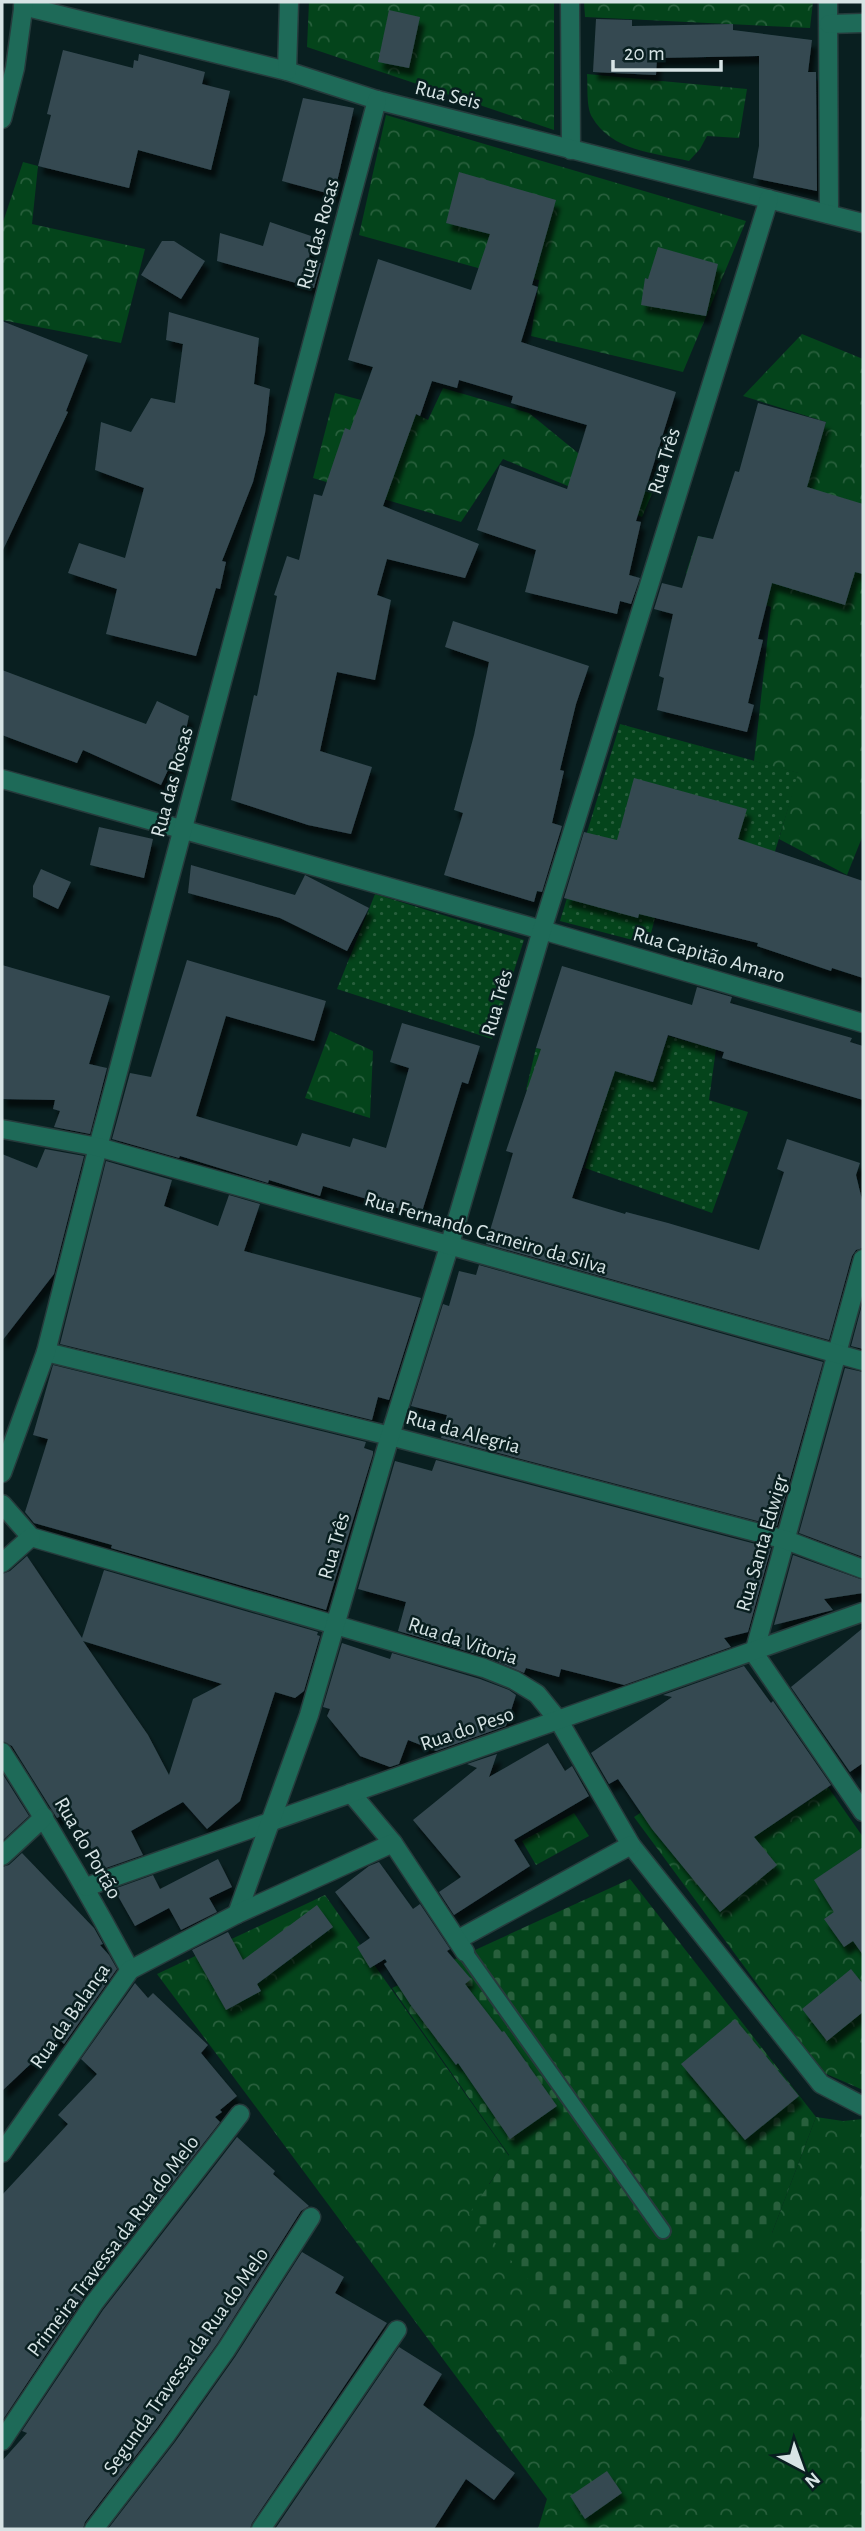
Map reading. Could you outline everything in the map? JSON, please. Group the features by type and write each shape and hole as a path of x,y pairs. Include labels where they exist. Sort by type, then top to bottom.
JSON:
{"street":[{"path":"287,71 289,2"},
{"path":"570,2 571,149"},
{"path":"828,2 829,214"},
{"path":"2,119 15,68 23,4"},
{"name":"Rua Seis","path":"23,4 287,71 377,100 863,223"},
{"path":"829,24 863,23"},
{"name":"Rua das Rosas","path":"2,1473 46,1352 98,1147 377,100"},
{"name":"Rua Três","path":"271,1821 309,1714 542,930 769,199"},
{"name":"Rua Capitão Amaro","path":"2,779 863,1023"},
{"name":"Rua Fernando Carneiro da Silva","path":"2,1129 98,1147 863,1361"},
{"name":"Rua Santa Edwigr","path":"754,1653 839,1354 863,1259"},
{"name":"Rua da Alegria","path":"46,1352 390,1436 786,1540 863,1569"},
{"path":"2,1504 31,1537 2,1563"},
{"name":"Rua da Vitoria","path":"31,1537 485,1668 514,1679 537,1694 559,1721 631,1844 821,2084 863,2106"},
{"name":"Rua do Peso","path":"86,1887 754,1653 863,1612"},
{"path":"754,1653 863,1812"},
{"name":"Rua do Portão","path":"2,1752 86,1887 130,1970"},
{"path":"351,1793 393,1843 461,1946 631,1844"},
{"path":"2,1856 44,1817"},
{"path":"237,1914 271,1821"},
{"name":"Rua da Balança","path":"2,2153 130,1970 237,1914 393,1843"},
{"name":"Primeira Travessa da Rua do Melo","path":"2,2441 94,2303 240,2114"},
{"name":"Segunda Travessa da Rua do Melo","path":"94,2529 166,2435 226,2350 312,2217"},
{"path":"261,2529 397,2330"}],"lane":[{"path":"461,1946 663,2231"}],"green space":[{"path":"309,2 554,2 554,130 307,47"},
{"path":"584,2 813,2 810,28 585,17"},
{"path":"587,74 747,89 739,138 707,136 689,161 648,153 622,144 600,128 590,113"},
{"path":"386,115 746,221 683,372 531,336 539,280 478,268 359,235"},
{"path":"23,162 38,166 32,224 145,249 121,343 2,320 2,225"},
{"path":"802,334 863,359 863,835 847,875 779,839 798,773 754,761 771,607 686,573 698,536 786,555 826,422 743,396"},
{"path":"443,388 529,413 578,453 656,484 642,517 503,459 461,522 313,478 335,393 428,420"},
{"path":"620,724 799,773 765,884 670,863 648,944 560,921"},
{"path":"375,894 524,940 492,1039 337,989"},
{"path":"330,1031 373,1051 370,1118 305,1098"},
{"path":"668,1036 716,1049 709,1100 748,1112 712,1213 585,1168 600,1115 526,1090 536,1048 653,1082"},
{"path":"734,1752 777,1822 828,1787 863,1837 863,2090 822,2072 634,1817"},
{"path":"574,1813 589,1836 536,1865 522,1841"},
{"path":"630,1879 816,2117 772,2233 615,2375 469,2214 509,2155 392,1988"},
{"path":"325,1895 509,2156 489,2184 772,2233 816,2117 843,2121 863,2119 863,2529 538,2529 547,2499 157,1974"}],"building":[{"path":"389,10 420,17 409,68 378,62"},
{"path":"596,19 632,20 632,26 733,24 733,30 812,40 808,72 816,72 817,191 753,178 759,146 759,56 657,58 656,75 593,72"},
{"path":"63,50 133,68 134,60 138,61 139,54 205,72 202,84 230,91 211,170 138,150 129,188 38,166 51,115 47,114"},
{"path":"303,98 354,108 334,195 282,181"},
{"path":"459,172 556,200 532,285 538,287 521,342 676,392 636,521 641,522 629,575 640,578 631,604 620,601 617,614 525,592 536,550 477,530 500,465 567,489 587,425 511,403 513,396 459,380 457,388 432,381 420,416 416,414 383,506 479,544 465,578 387,559 377,595 391,600 375,680 337,672 320,751 372,767 351,834 308,825 231,800 254,695 257,696 277,596 274,595 287,556 299,560 314,494 322,496 345,428 350,430 373,367 348,360 378,259 471,290 490,234 446,223"},
{"path":"270,222 311,236 309,259 321,263 314,288 217,261 220,233 263,246"},
{"path":"162,241 174,241 205,261 181,299 141,275"},
{"path":"658,247 718,264 706,316 641,305 645,278 648,279"},
{"path":"169,312 259,338 254,384 270,389 265,433 253,482 222,561 226,562 220,589 216,588 196,656 106,634 117,589 68,573 79,543 125,558 144,488 95,470 101,422 131,432 151,398 175,403 183,344 166,340"},
{"path":"2,321 88,355 66,411 68,412 2,552"},
{"path":"758,403 826,422 807,487 863,504 863,574 855,572 845,605 772,583 758,639 763,640 748,703 754,705 747,732 657,710 664,678 659,676 673,614 654,609 662,583 682,588 698,536 713,539 735,471 739,472"},
{"path":"453,621 589,666 576,704 560,770 564,771 552,823 562,826 542,892 537,891 534,902 444,875 463,813 454,810 474,735 489,662 445,647"},
{"path":"2,670 146,724 157,701 189,716 185,734 161,785 83,750 77,763 2,735"},
{"path":"634,778 747,809 738,839 863,881 863,978 832,968 831,971 757,946 758,943 639,914 638,918 564,898 584,832 617,840"},
{"path":"99,827 153,839 144,878 90,865"},
{"path":"191,865 295,895 305,875 369,908 347,951 280,918 188,893"},
{"path":"41,869 71,882 58,909 33,897 33,886"},
{"path":"187,960 326,1001 314,1041 226,1016 196,1116 297,1146 302,1133 350,1147 353,1138 386,1148 409,1068 390,1062 402,1023 480,1046 468,1084 462,1082 421,1215 323,1186 320,1196 112,1139 130,1073 151,1077"},
{"path":"2,965 110,996 89,1064 107,1068 90,1134 54,1127 60,1111 53,1109 55,1100 2,1099"},
{"path":"562,966 692,1005 697,987 732,997 730,1003 852,1038 850,1042 863,1046 863,1100 722,1058 724,1052 668,1035 653,1082 615,1071 572,1198 759,1250 784,1172 777,1169 787,1139 860,1163 856,1175 863,1204 863,1248 856,1250 852,1256 829,1340 486,1244 513,1153 506,1151 541,1049 536,1048"},
{"path":"45,1149 84,1156 54,1274 2,1341 2,1154 37,1168"},
{"path":"106,1161 172,1180 164,1206 218,1226 229,1195 260,1204 244,1251 421,1298 389,1400 378,1397 372,1420 60,1344"},
{"path":"479,1265 823,1362 777,1526 441,1438 447,1415 411,1406 443,1304 449,1306 459,1271 476,1275"},
{"path":"863,1301 863,1349 851,1346"},
{"path":"53,1365 366,1442 364,1448 373,1451 373,1454 326,1610 34,1523 25,1512 48,1439 33,1435"},
{"path":"845,1368 863,1372 863,1557 799,1533"},
{"path":"436,1460 771,1548 748,1632 724,1638 731,1647 624,1685 561,1669 559,1677 526,1668 524,1673 487,1657 398,1631 406,1602 358,1589 395,1461 432,1471"},
{"path":"793,1555 863,1580 863,1593 824,1599 833,1610 774,1625"},
{"path":"27,1556 82,1638 104,1570 318,1632 317,1635 320,1636 304,1691 295,1698 275,1692 240,1801 207,1829 183,1802 131,1831 143,1855 103,1869 70,1811 57,1818 12,1746 2,1741 2,1574 10,1571","holes":["83,1641 222,1684 193,1699 169,1775 148,1735"]},
{"path":"863,1628 863,1763 850,1772 791,1687"},
{"path":"342,1643 390,1659 392,1653 509,1690 516,1695 506,1726 436,1751 408,1740 399,1764 390,1767 360,1756 327,1716 330,1709 323,1707"},
{"path":"744,1666 771,1703 773,1701 831,1785 754,1837 777,1865 720,1912 652,1829 618,1779 609,1784 591,1753 672,1697 663,1695"},
{"path":"548,1743 565,1771 572,1766 589,1796 514,1840 530,1866 454,1915 439,1892 461,1877 413,1820 477,1768 467,1764 497,1754 489,1777"},
{"path":"2,1773 29,1816 2,1841"},
{"path":"863,1847 863,1955 853,1941 844,1947 824,1919 834,1912 814,1880"},
{"path":"22,1853 94,1928 103,1944 100,1945 117,1969 64,2044 58,2038 2,2091 2,1867 9,1865"},
{"path":"218,1859 232,1887 209,1898 217,1912 181,1930 169,1908 135,1926 114,1889 153,1875 160,1889"},
{"path":"379,1862 413,1909 420,1904 450,1949 447,1951 471,1979 465,1984 502,2032 504,2031 557,2106 510,2139 458,2063 456,2065 410,2004 384,1964 387,1962 385,1959 370,1968 357,1947 370,1938 335,1892 369,1866"},
{"path":"317,1905 333,1927 257,1984 261,1991 226,2010 192,1950 228,1932 243,1960"},
{"path":"851,1969 863,1984 863,2012 827,2041 802,2009"},
{"path":"135,1983 148,1998 153,1993 208,2045 201,2053 237,2096 220,2110 222,2112 215,2117 220,2122 85,2296 2,2421 2,2195 68,2124 58,2115 97,2074 81,2059"},
{"path":"735,2019 799,2096 745,2140 681,2064"},
{"path":"237,2137 309,2206 301,2211 217,2344 85,2522 83,2529 2,2529 2,2461 27,2433 22,2431 103,2310"},
{"path":"302,2252 344,2277 335,2293 387,2323 250,2529 108,2529 175,2442 235,2357"},
{"path":"399,2347 442,2374 423,2405 515,2473 494,2500 466,2479 434,2529 275,2529"},
{"path":"607,2471 622,2493 585,2519 570,2496"}]}
